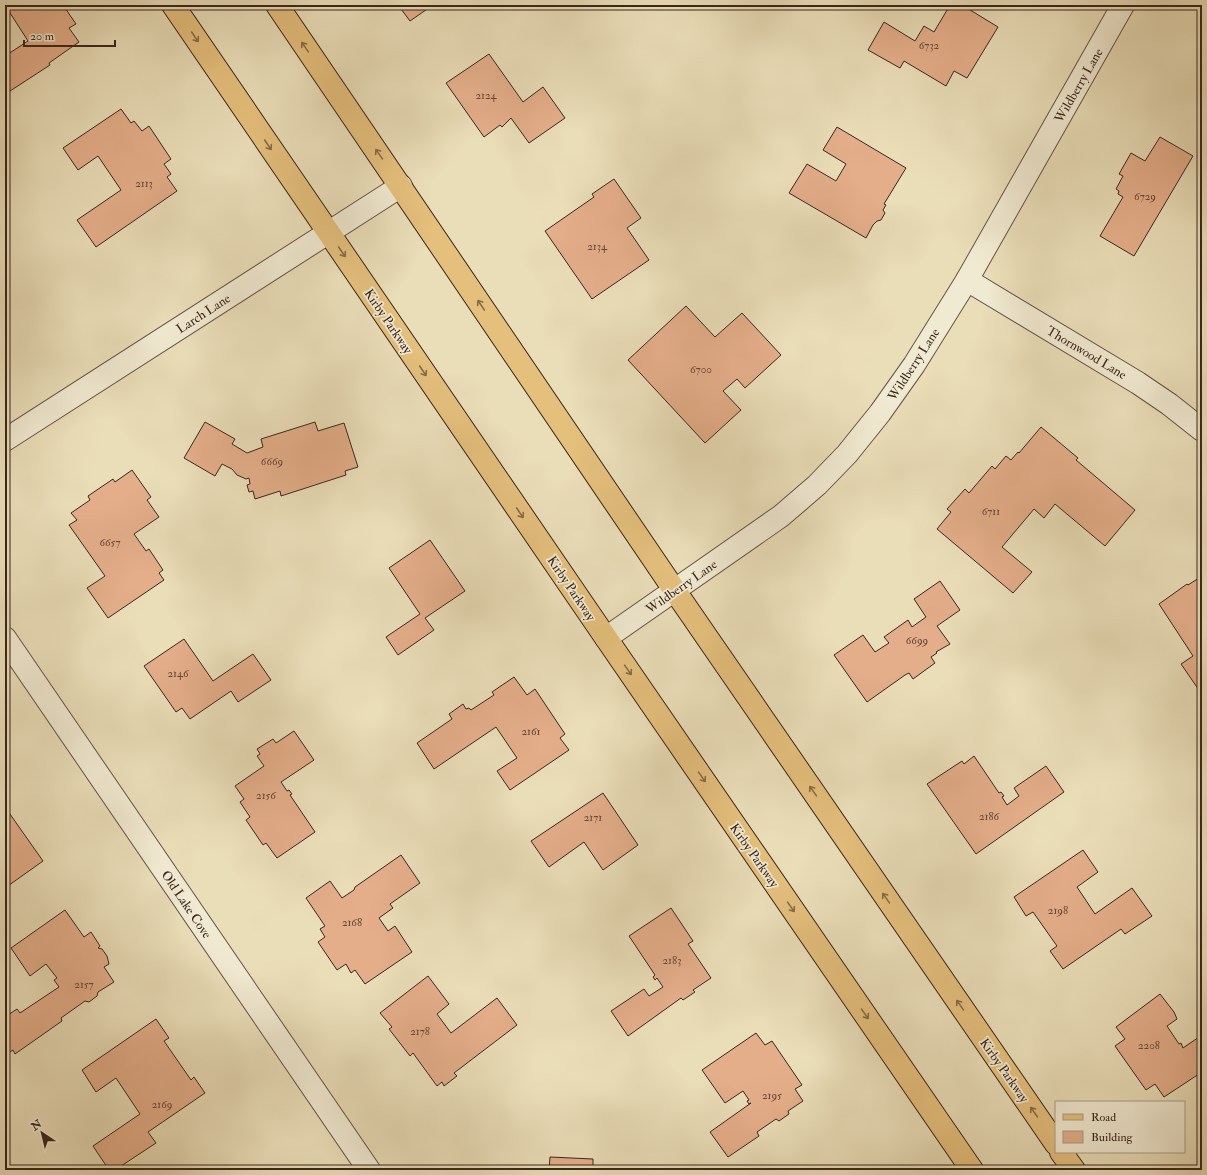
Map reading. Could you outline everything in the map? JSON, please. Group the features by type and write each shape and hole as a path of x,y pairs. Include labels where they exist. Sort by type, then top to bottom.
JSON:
{"main road":[{"name":"Kirby Parkway","path":"173,5 972,1170"},
{"name":"Kirby Parkway","path":"277,5 675,591 1055,1143"},
{"path":"1062,1153 1074,1170"}],"street":[{"name":"Wildberry Lane","path":"606,638 781,516 817,485 847,454 880,413 910,371 967,280 1123,5"},
{"name":"Larch Lane","path":"5,440 401,186"},
{"name":"Thornwood Lane","path":"967,280 1138,383 1169,404 1202,430"},
{"name":"Old Lake Cove","path":"5,638 369,1170"}],"building":[{"path":"5,5 63,5 76,24 69,28 79,42 49,63 50,65 10,91 5,84 5,56 28,41"},
{"path":"398,5 433,5 410,21"},
{"path":"950,5 962,5 998,27 967,78 954,71 946,86 904,61 900,68 868,50 884,22 915,41 924,26 934,32"},
{"path":"489,54 523,102 543,87 565,118 529,143 511,118 502,127 500,125 484,137 446,83"},
{"path":"121,109 131,123 134,121 142,131 149,126 171,159 164,164 171,174 167,177 177,191 96,247 77,220 121,190 98,156 78,170 63,148"},
{"path":"837,127 906,168 884,204 886,205 883,210 885,213 881,220 877,221 873,225 866,238 789,193 807,164 836,181 846,164 823,150"},
{"path":"1160,137 1193,156 1134,256 1100,236 1123,197 1118,194 1119,191 1116,189 1123,176 1119,174 1131,153 1145,161"},
{"path":"614,179 641,218 627,228 649,260 592,299 545,231 594,197 592,194"},
{"path":"686,306 715,337 742,313 781,355 745,388 737,379 723,391 741,410 705,443 628,360"},
{"path":"205,422 235,439 232,444 247,453 263,447 261,439 315,422 318,431 344,423 358,467 345,471 346,475 281,496 280,491 255,499 253,491 249,492 247,485 250,484 249,478 246,479 237,475 232,469 222,464 215,476 184,458"},
{"path":"1041,427 1078,458 1076,460 1135,510 1105,546 1055,504 1044,518 1034,509 1002,547 1032,572 1013,593 937,529 951,512 947,509 965,489 969,493 992,466 995,469 1006,456 1011,460 1018,452 1019,453"},
{"path":"132,470 151,497 147,500 159,517 134,534 146,551 149,549 163,570 159,573 164,580 108,618 87,588 105,576 69,525 77,520 71,513 90,500 88,496 113,479 115,482"},
{"path":"430,540 465,591 425,618 434,630 398,655 386,637 420,614 389,568"},
{"path":"1202,576 1201,693 1181,664 1193,656 1159,604 1187,584 1188,585"},
{"path":"940,581 960,610 937,626 950,644 936,652 937,653 931,657 935,663 913,679 909,673 905,675 867,702 834,655 863,635 875,652 889,643 884,637 908,620 912,627 926,617 914,599"},
{"path":"184,639 213,681 253,654 271,680 238,702 231,691 190,719 182,708 176,712 144,666"},
{"path":"514,677 527,695 535,689 565,734 560,738 569,750 510,790 497,771 517,758 496,727 434,769 417,743 452,719 449,714 463,704 466,709 469,708 471,710 494,695 492,692"},
{"path":"294,731 314,760 281,782 287,791 289,790 292,794 290,795 315,832 277,858 266,843 263,845 246,820 250,817 240,802 244,799 235,786 264,766 257,756 260,754 257,749 273,739 276,743"},
{"path":"974,756 999,793 1001,792 1004,796 1002,797 1007,805 1019,796 1014,788 1046,766 1064,792 976,854 927,784 962,761 964,764"},
{"path":"603,793 638,845 603,870 584,842 549,867 531,841"},
{"path":"5,807 43,861 5,888"},
{"path":"1083,850 1098,872 1077,887 1095,914 1132,888 1152,916 1125,934 1121,929 1063,969 1050,951 1057,946 1033,912 1026,916 1014,897"},
{"path":"401,855 420,883 390,904 393,908 379,918 388,931 395,926 412,952 365,984 355,970 351,973 346,964 337,970 318,942 325,937 320,929 325,926 306,898 330,881 342,898 354,890 355,887"},
{"path":"671,908 693,941 688,944 711,978 693,990 695,992 683,1000 681,998 628,1036 611,1011 644,989 649,996 663,987 657,978 655,980 653,977 655,975 629,936"},
{"path":"65,910 84,937 91,932 100,946 98,948 102,949 107,956 109,964 104,967 114,982 98,992 97,996 89,1002 85,1001 61,1018 62,1021 15,1054 13,1050 5,1055 5,1017 17,1009 20,1013 59,987 54,980 57,978 46,964 30,976 11,948"},
{"path":"428,976 449,1004 437,1014 451,1033 497,998 517,1025 454,1073 457,1076 444,1086 442,1082 437,1086 413,1053 410,1056 389,1029 392,1027 380,1013"},
{"path":"1160,994 1174,1012 1177,1019 1167,1026 1179,1044 1181,1043 1183,1048 1202,1035 1202,1072 1164,1097 1155,1084 1146,1090 1115,1046 1125,1039 1116,1027"},
{"path":"156,1019 169,1038 164,1041 191,1080 194,1077 205,1093 148,1132 156,1143 115,1170 109,1170 93,1146 140,1114 116,1078 96,1092 82,1070"},
{"path":"756,1033 765,1045 772,1041 802,1085 795,1089 803,1101 788,1111 789,1114 779,1121 776,1119 757,1132 759,1136 728,1157 710,1132 751,1103 749,1104 747,1101 749,1100 743,1091 725,1103 702,1070"},
{"path":"550,1157 593,1159 593,1170 549,1170"}]}
